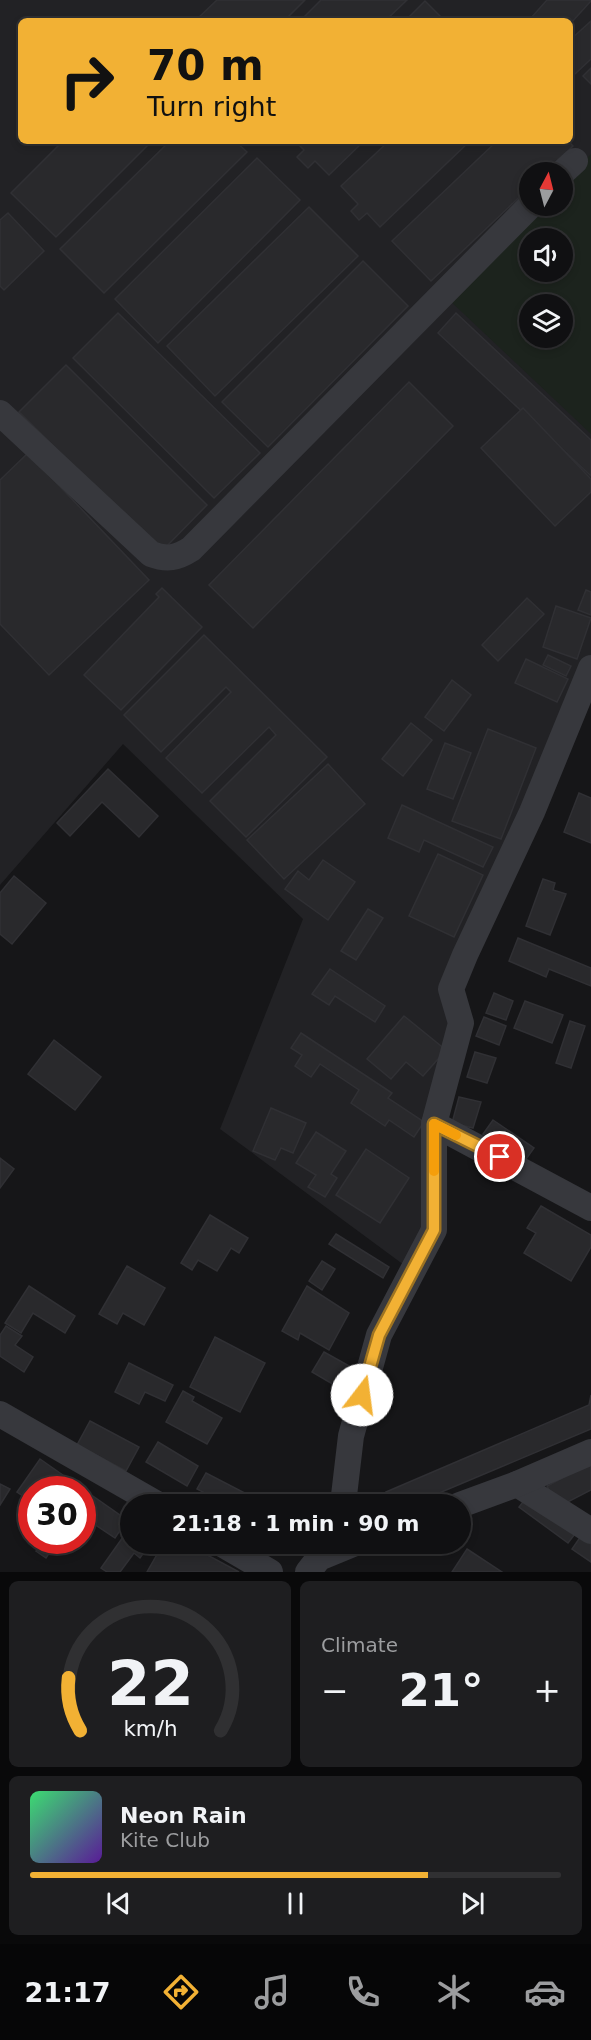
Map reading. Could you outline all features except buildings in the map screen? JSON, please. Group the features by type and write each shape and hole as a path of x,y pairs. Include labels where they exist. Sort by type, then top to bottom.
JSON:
{"street":[{"path":"0,413 151,554 165,559 180,556 200,540 520,216"},
{"path":"344,1494 351,1436 379,1335 434,1230 434,1124 461,1023 451,989 532,812 591,668"},
{"path":"434,1124 591,1208"},
{"path":"0,1414 140,1494"},
{"path":"471,1501 591,1452"},
{"path":"517,1484 591,1531"},
{"path":"239,1554 270,1572"}],"shaded area":[{"path":"0,0 591,0 591,668 465,955 434,1230 404,1265 220,1129 303,919 123,744 0,885"},
{"path":"591,154 591,434 446,297 528,216 573,216 573,172"}],"slow traffic":[{"path":"434,1171 434,1124 456,1135"}],"route":[{"path":"362,1395 379,1335 434,1230 434,1124 500,1157"}]}
